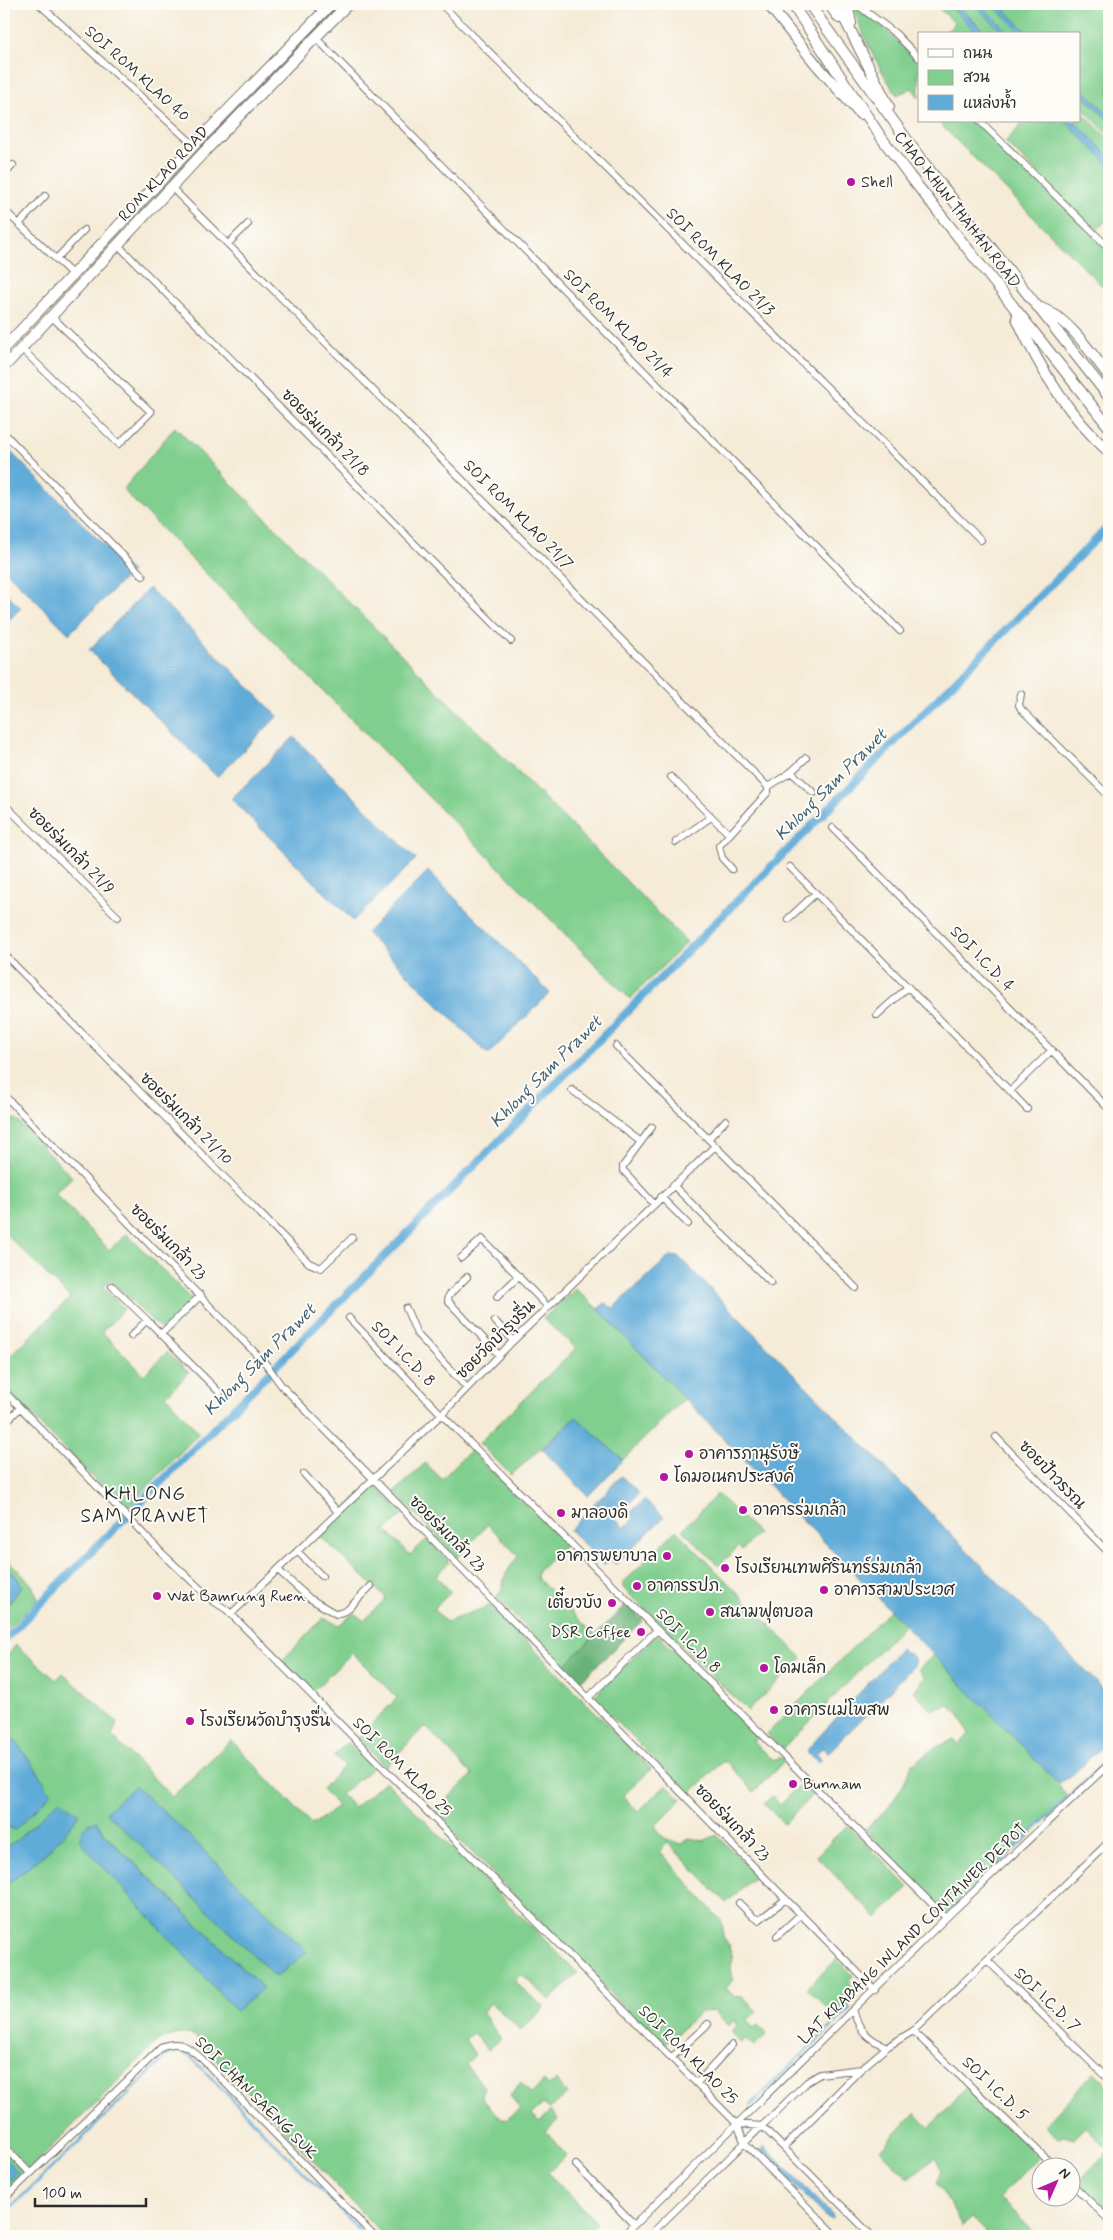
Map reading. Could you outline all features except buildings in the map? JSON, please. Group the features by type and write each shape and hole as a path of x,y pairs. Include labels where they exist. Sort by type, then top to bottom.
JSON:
{"main road":[{"name":"ROM KLAO ROAD","path":"4,348 194,145 331,4"},
{"name":"ROM KLAO ROAD","path":"4,368 171,187 348,4"},
{"path":"768,4 815,64 881,137"},
{"name":"CHAO KHUN THAHAN ROAD","path":"792,4 881,137 1109,427"},
{"name":"CHAO KHUN THAHAN ROAD","path":"809,4 899,128 1109,397"},
{"path":"829,4 855,36"},
{"path":"837,4 855,36 899,128"},
{"path":"847,4 855,36"},
{"path":"1011,304 1035,357 1068,406 1109,452"},
{"path":"1037,306 1062,321 1109,376"}],"street":[{"name":"SOI ROM KLAO 40","path":"39,4 194,145"},
{"path":"314,4 323,12"},
{"name":"SOI ROM KLAO 21/3","path":"441,4 981,540"},
{"path":"856,4 896,34 918,57"},
{"name":"SOI ROM KLAO 21/4","path":"316,38 900,631"},
{"path":"981,122 1109,248"},
{"path":"4,175 12,165"},
{"name":"SOI ROM KLAO 21/7","path":"171,187 768,786"},
{"path":"19,224 45,196"},
{"path":"4,210 72,274"},
{"path":"228,244 248,224"},
{"path":"56,259 84,230"},
{"name":"ซอยร่มเกล้า 21/8","path":"118,245 512,641"},
{"path":"21,348 119,444 151,412 51,316"},
{"path":"4,433 143,576"},
{"path":"1021,694 1019,705 1021,709 1109,796"},
{"path":"732,869 722,858 719,850 721,841 768,792 768,786 791,772 806,758"},
{"path":"791,772 814,793"},
{"path":"671,776 728,833"},
{"name":"ซอยร่มเกล้า 21/9","path":"4,804 118,917"},
{"path":"676,842 712,817"},
{"name":"SOI I.C.D. 4","path":"834,828 1109,1109"},
{"path":"790,867 1027,1109"},
{"path":"788,919 816,893"},
{"name":"ซอยร่มเกล้า 21/10","path":"4,954 309,1263 321,1268 352,1238"},
{"path":"877,1015 908,987"},
{"path":"616,1046 856,1288"},
{"path":"1010,1090 1052,1050"},
{"path":"572,1090 640,1142"},
{"name":"ซอยร่มเกล้า 23","path":"4,1095 201,1295 266,1364 281,1385 873,1987"},
{"path":"708,1139 726,1120"},
{"path":"652,1127 623,1166 623,1170 654,1204"},
{"name":"ซอยวัดบำรุงรื่น","path":"231,1614 441,1414 499,1354 715,1146"},
{"path":"673,1186 771,1283"},
{"path":"661,1197 688,1224"},
{"path":"460,1258 482,1239 548,1307"},
{"path":"497,1297 519,1276"},
{"path":"467,1277 449,1295 448,1301 499,1354"},
{"path":"112,1286 220,1393"},
{"path":"161,1334 201,1295"},
{"path":"406,1308 416,1334 466,1388"},
{"name":"SOI I.C.D. 8","path":"349,1318 441,1414 944,1916"},
{"path":"131,1336 146,1320"},
{"path":"495,1321 513,1341"},
{"name":"SOI ROM KLAO 25","path":"4,1391 213,1601 231,1614 736,2124"},
{"path":"4,1424 20,1408"},
{"name":"ซอยป้าวรรณ","path":"996,1437 1109,1553"},
{"path":"304,1474 338,1512"},
{"path":"297,1551 322,1576"},
{"path":"278,1570 309,1598 336,1614 346,1611 371,1586"},
{"path":"588,1697 657,1630"},
{"name":"LAT KRABANG INLAND CONTAINER DEPOT","path":"623,2236 854,2010 873,1987 944,1916 1109,1764"},
{"path":"784,2147 861,2069 888,2047 914,2031 1109,1842"},
{"path":"739,1903 760,1920 786,1899"},
{"path":"777,1936 801,1914"},
{"name":"SOI I.C.D. 7","path":"987,1960 1109,2080"},
{"path":"854,2010 861,2030 874,2041 888,2047"},
{"path":"671,2058 708,2024"},
{"name":"SOI I.C.D. 5","path":"914,2031 1046,2158"},
{"name":"SOI CHAN SAENG SUK","path":"4,2199 163,2046 182,2044 188,2046 203,2060 374,2236"},
{"path":"697,2083 732,2045"},
{"path":"649,2236 807,2082 820,2074 861,2069"},
{"path":"836,2236 745,2144 736,2124 762,2126 872,2236"},
{"path":"4,2146 30,2173"},
{"path":"576,2165 634,2225"},
{"path":"1080,2192 1109,2220"}],"green space":[{"path":"934,4 948,4 976,32 946,32 955,23"},
{"path":"956,4 974,4 1002,32 985,32"},
{"path":"980,4 992,4 1020,32 1008,32"},
{"path":"999,4 1109,4 1109,115 1080,86 1080,32 1027,32"},
{"path":"853,6 876,20 918,62 918,97 912,88 897,95 861,29"},
{"path":"1080,92 1109,120 1109,135 1080,106"},
{"path":"1080,110 1109,139 1109,156 1075,122 1080,122"},
{"path":"938,122 979,122 1109,252 1109,293"},
{"path":"1024,122 1066,122 1109,165 1109,217 1096,231 1005,142"},
{"path":"175,427 687,942 630,999 123,490"},
{"path":"15,1118 72,1177 55,1194 109,1250 127,1234 196,1304 166,1334 110,1280 103,1287 124,1309 102,1332 144,1375 167,1352 189,1373 166,1396 199,1433 129,1506 123,1508 4,1388 4,1362 70,1298 4,1232 4,1129"},
{"path":"575,1289 598,1309 685,1398 623,1460 576,1417 511,1475 479,1443 576,1348 543,1319"},
{"path":"470,1450 566,1544 538,1571 537,1578 595,1635 564,1666 496,1597 503,1589 505,1575 518,1556 488,1524 457,1558 395,1492 425,1463 442,1479"},
{"path":"372,1485 379,1489 403,1514 386,1530 410,1555 427,1539 449,1562 436,1576 451,1592 434,1609 446,1622 491,1605 651,1769 623,1796 638,1812 666,1785 682,1799 655,1826 664,1838 682,1844 690,1838 703,1841 717,1835 756,1875 726,1903 668,1843 660,1851 722,1922 724,1936 733,1957 730,1971 734,1980 726,1988 735,1997 743,1996 757,2012 748,2019 753,2028 758,2025 767,2034 754,2046 746,2039 740,2043 731,2031 737,2025 734,2020 728,2025 714,2011 700,2012 662,2047 483,1863 432,1814 472,1775 425,1726 385,1767 358,1738 397,1698 352,1653 312,1692 281,1662 323,1618 339,1625 354,1613 364,1621 386,1598 319,1535 365,1489"},
{"path":"717,1494 758,1533 742,1550 739,1546 719,1566 682,1530"},
{"path":"676,1530 802,1658 748,1711 623,1588 623,1583"},
{"path":"4,1556 32,1585 38,1599 4,1632 4,1608 16,1596 18,1579 4,1564"},
{"path":"627,1604 643,1620 580,1682 564,1666"},
{"path":"891,1609 905,1624 782,1750 767,1734"},
{"path":"657,1634 759,1735 753,1742 774,1761 780,1757 784,1761 754,1792 727,1762 722,1762 689,1795 593,1697"},
{"path":"16,1645 56,1680 63,1673 117,1722 112,1736 172,1797 231,1740 312,1825 338,1807 322,1789 344,1766 333,1756 347,1742 374,1767 341,1794 354,1808 385,1781 578,1973 550,2000 521,1974 514,1981 544,2008 521,2030 491,2003 482,2012 501,2039 488,2050 473,2033 465,2039 475,2055 466,2064 484,2087 482,2097 496,2115 507,2120 520,2108 510,2096 521,2082 532,2093 544,2081 549,2086 556,2080 567,2094 550,2109 543,2104 532,2114 539,2122 550,2111 558,2120 546,2132 566,2155 548,2173 597,2223 591,2228 599,2236 384,2236 195,2036 185,2034 171,2036 157,2042 4,2194 4,2185 18,2172 4,2158 4,1887 51,1849 60,1800 16,1841 4,1847 4,1825 15,1830 47,1789 45,1782 16,1742 4,1731 4,1660","holes":["106,1811 175,1822 306,1952 276,1977","96,1821 107,1836 263,1988 88,1824"]},
{"path":"935,1654 1058,1783 1068,1799 947,1915 864,1830 889,1807 904,1784 911,1766 930,1751 954,1739 959,1745 969,1734 959,1713 949,1705 931,1710 914,1691 925,1678 918,1669"},
{"path":"804,1781 815,1792 784,1824 764,1804 772,1797 780,1804"},
{"path":"847,1825 909,1887 877,1918 816,1856"},
{"path":"837,1959 853,1975 849,1980 854,1992 854,2000 837,2018 807,1988"},
{"path":"1094,2072 1109,2086 1109,2150 1085,2127 1073,2139 1064,2136 1058,2138 1044,2125"},
{"path":"967,2086 1038,2157 1030,2158 1030,2165 999,2198 1038,2236 986,2236 987,2233 972,2218 963,2226 937,2183 942,2170 935,2158 909,2179 880,2150 915,2113 930,2128"},
{"path":"1109,2150 1109,2212 1080,2184 1080,2180"}],"water":[{"path":"948,4 956,4 985,32 976,32"},
{"path":"974,4 980,4 1008,32 1002,32"},
{"path":"992,4 999,4 1027,32 1020,32"},
{"path":"1080,86 1109,115 1109,120 1080,92"},
{"path":"1066,122 1075,122 1109,156 1109,165"},
{"path":"9,450 131,572 69,634 4,569 4,456"},
{"path":"149,588 278,716 217,777 89,650"},
{"path":"4,591 21,608 4,625"},
{"path":"294,737 416,859 353,921 231,799"},
{"path":"428,871 550,993 488,1055 366,933"},
{"path":"670,1256 679,1257 1109,1695 1109,1740 1069,1778 1058,1783 598,1309 605,1303 613,1308"},
{"path":"576,1417 623,1460 588,1496 542,1449"},
{"path":"621,1476 639,1493 624,1509 622,1507 613,1516 624,1528 634,1518 630,1513 644,1500 664,1517 616,1564 609,1559 604,1565 570,1530"},
{"path":"4,1564 18,1579 22,1587 4,1608"},
{"path":"900,1649 914,1658 914,1666 828,1753 823,1747 816,1754 822,1759 819,1762 808,1754 808,1749"},
{"path":"4,1731 16,1742 45,1782 47,1789 52,1793 15,1830 4,1825"},
{"path":"135,1786 175,1822 307,1952 276,1977 106,1812"},
{"path":"60,1800 79,1814 54,1844 4,1887 4,1847 16,1841"},
{"path":"96,1821 107,1837 263,1988 236,2011 85,1847 80,1838 83,1828"},
{"path":"764,2146 832,2214 833,2219 827,2218 760,2151"},
{"path":"4,2158 18,2172 4,2185"}],"waterway":[{"name":"Khlong Sam Prawet","path":"4,1640 1109,526"},
{"path":"956,1905 1109,1757"},
{"path":"751,2105 850,2008"},
{"path":"4,2214 167,2056 178,2051 190,2056 365,2236"}],"place":[{"name":"Shell","path":"851,182"},
{"name":"อาคารภานุรังษี","path":"689,1454"},
{"name":"โดมอเนกประสงค์","path":"664,1477"},
{"name":"อาคารร่มเกล้า","path":"743,1510"},
{"name":"มาลองดิ","path":"561,1513"},
{"name":"อาคารพยาบาล","path":"667,1556"},
{"name":"โรงเรียนเทพศิรินทร์ร่มเกล้า","path":"725,1568"},
{"name":"อาคารรปภ.","path":"637,1586"},
{"name":"อาคารสามประเวศ","path":"824,1590"},
{"name":"Wat Bamrung Ruen","path":"157,1596"},
{"name":"เตี๋ยวบัง","path":"612,1603"},
{"name":"สนามฟุตบอล","path":"710,1612"},
{"name":"DSR Coffee","path":"641,1632"},
{"name":"โดมเล็ก","path":"764,1668"},
{"name":"อาคารแม่โพสพ","path":"774,1710"},
{"name":"โรงเรียนวัดบำรุงรื่น","path":"190,1721"},
{"name":"Bunnam","path":"793,1784"}],"district":[{"name":"KHLONG SAM PRAWET","path":"145,1505"}]}
